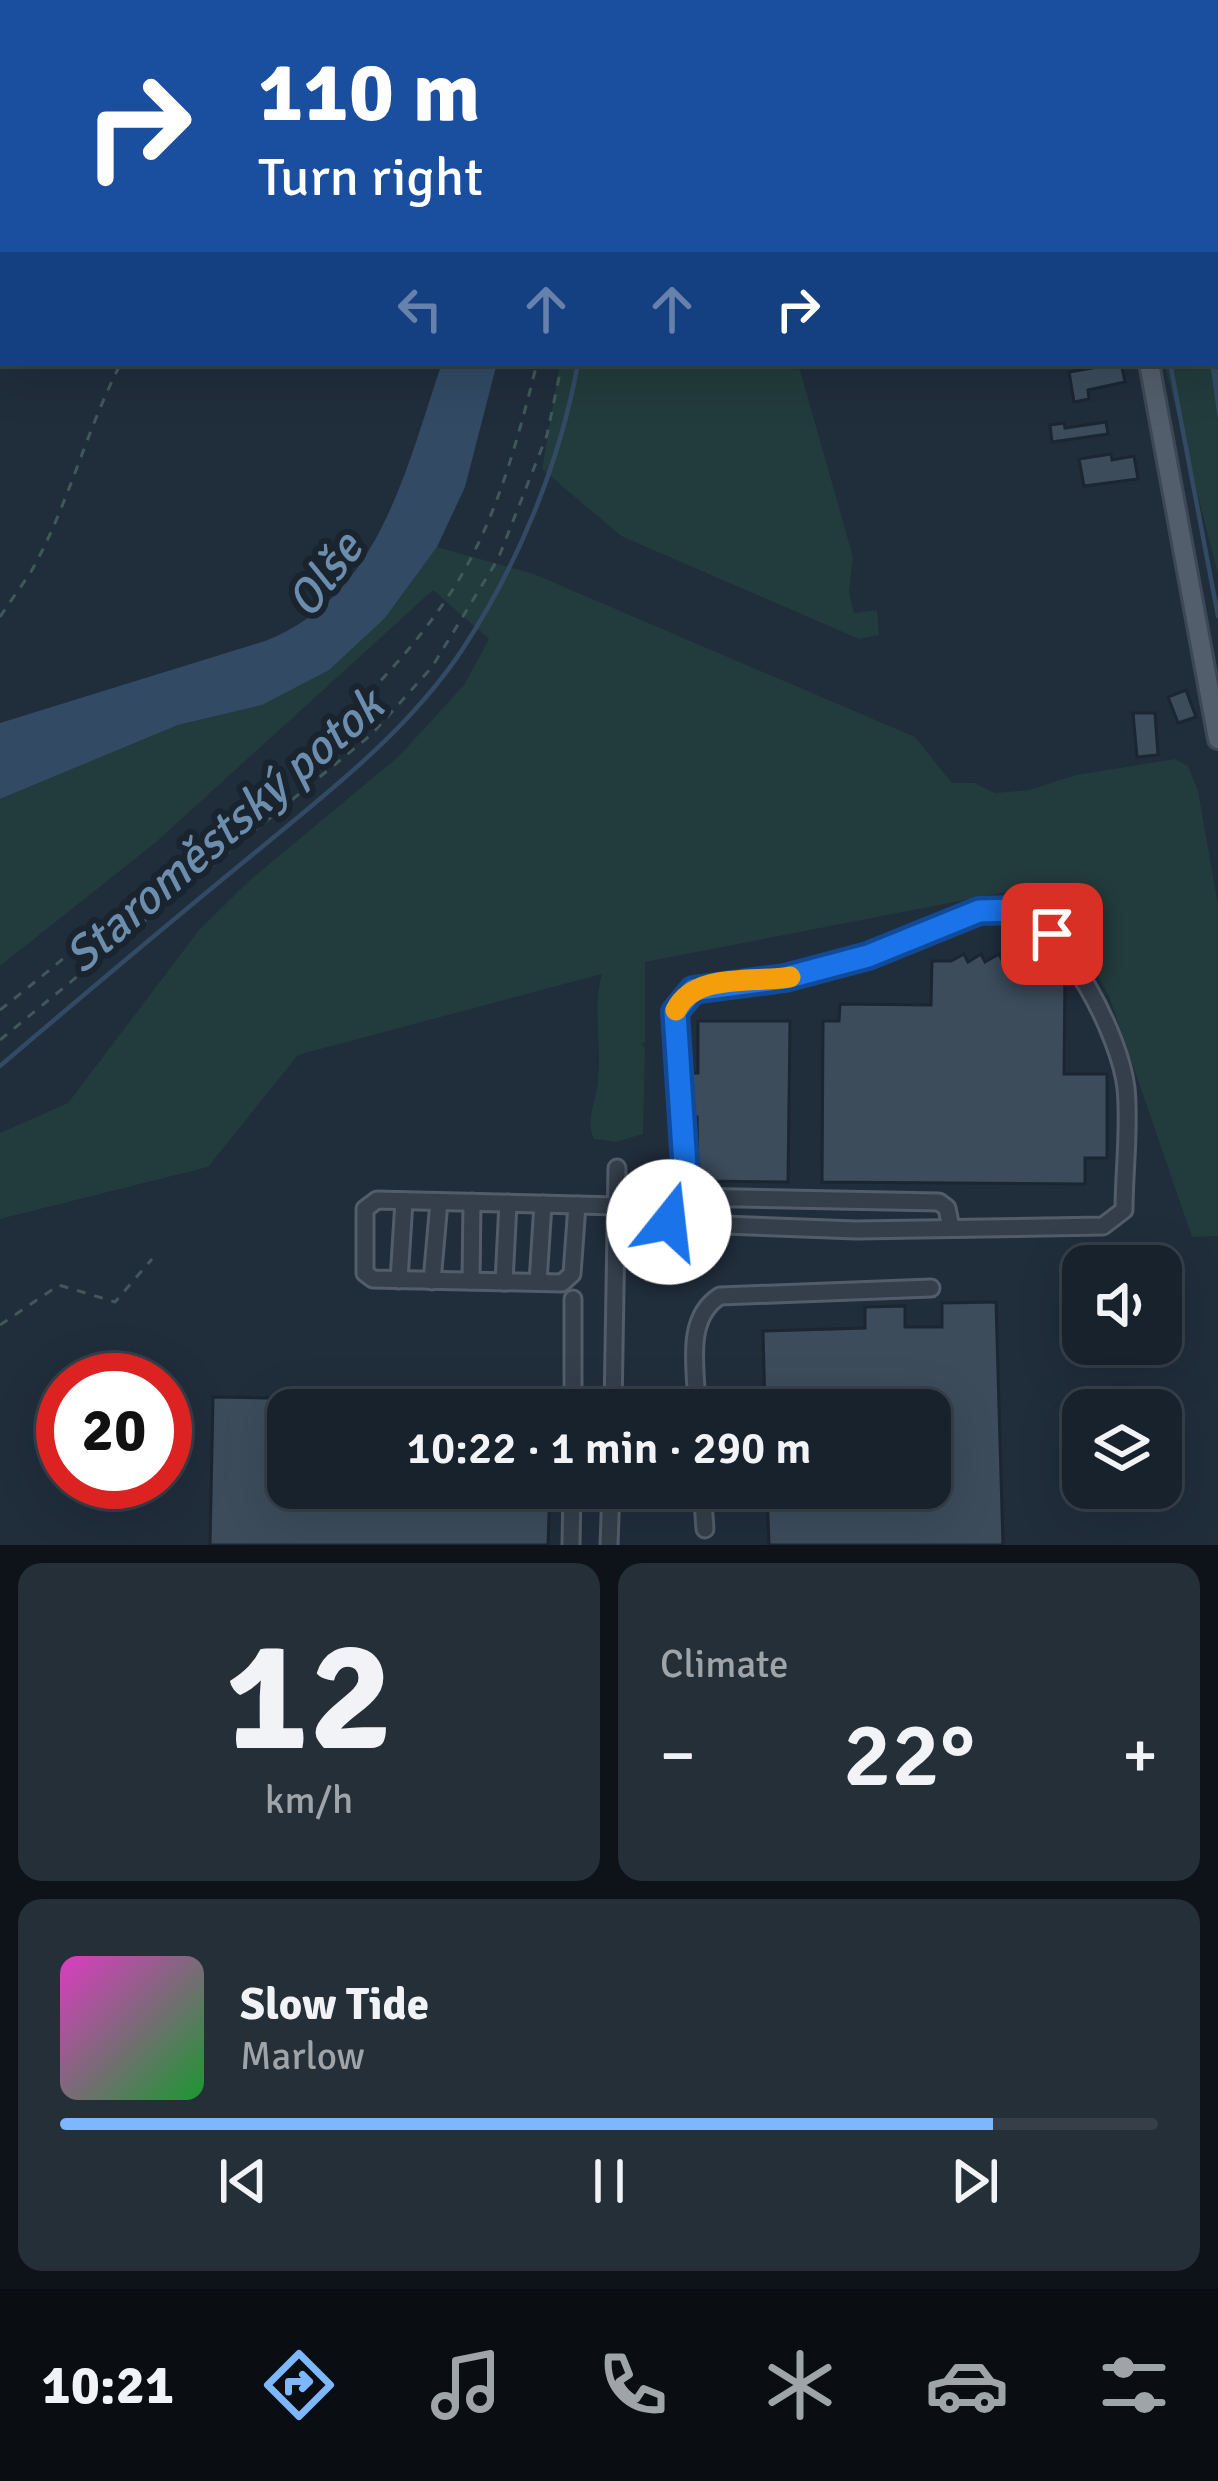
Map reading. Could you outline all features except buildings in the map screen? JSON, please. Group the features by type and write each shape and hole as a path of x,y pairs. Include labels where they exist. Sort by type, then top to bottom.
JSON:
{"main road":[{"path":"1150,366 1214,688 1218,739"}],"street":[{"path":"577,1205 572,1274 562,1282 373,1279 364,1273 365,1209 377,1200 577,1205 669,1222 856,1230 1103,1226 1124,1210 1126,1088 1118,1056 1083,976 1052,934 1015,910 979,911 868,956 785,978 693,990 675,1012 687,1197 669,1222"},
{"path":"614,1389 617,1168"},
{"path":"687,1197 939,1202 947,1208 951,1228"},
{"path":"399,1280 404,1201"},
{"path":"432,1281 439,1202"},
{"path":"471,1281 472,1202"},
{"path":"856,1230 858,1202"},
{"path":"504,1282 508,1203"},
{"path":"538,1282 543,1204"},
{"path":"697,1389 696,1328 700,1313 720,1296 932,1288"},
{"path":"573,1299 573,1389"},
{"path":"571,1545 572,1509"},
{"path":"609,1545 610,1509"},
{"path":"704,1509 705,1529"}],"path":[{"path":"0,617 32,569 98,406 119,366"},
{"path":"0,1010 304,756 391,671 428,625 476,548 520,432 536,366"},
{"path":"0,1040 372,734 432,668 498,559 547,435 561,366"},
{"path":"0,1325 59,1285 115,1302 152,1259"}],"green space":[{"path":"559,366 799,366 853,557 849,592 854,613 877,610 879,635 859,639 621,536 542,469"},
{"path":"1165,366 1210,366 1218,422 1218,574"},
{"path":"437,547 534,574 915,737 952,783 974,783 995,793 1175,759 1188,766 1198,791 1218,905 1218,1236 1192,1237 1109,996 1042,885 645,962 643,1134 616,1142 594,1139 592,1132 602,974 298,1055 208,1167 0,1219 0,1133 68,1103 199,930 251,879 398,757 464,685 489,639 433,590 155,843 0,966 0,799 178,725 262,705 385,618"}],"water":[{"path":"441,366 496,366 465,487 437,547 385,618 329,670 262,705 178,725 0,799 0,723 265,641 304,621 336,594 383,525"},
{"path":"1210,366 1218,366 1218,422"}],"waterway":[{"name":"Staroměstský potok","path":"0,1066 333,788 440,681 519,548 560,438 577,366"},
{"path":"1171,366 1218,616"}],"slow traffic":[{"path":"676,1010 681,1000 706,985 790,977"}],"route":[{"path":"669,1222 687,1197 675,1012 693,990 785,978 868,956 979,911 1015,910 1052,934"}],"water label":[{"name":"Olše","path":"325,575"}]}
